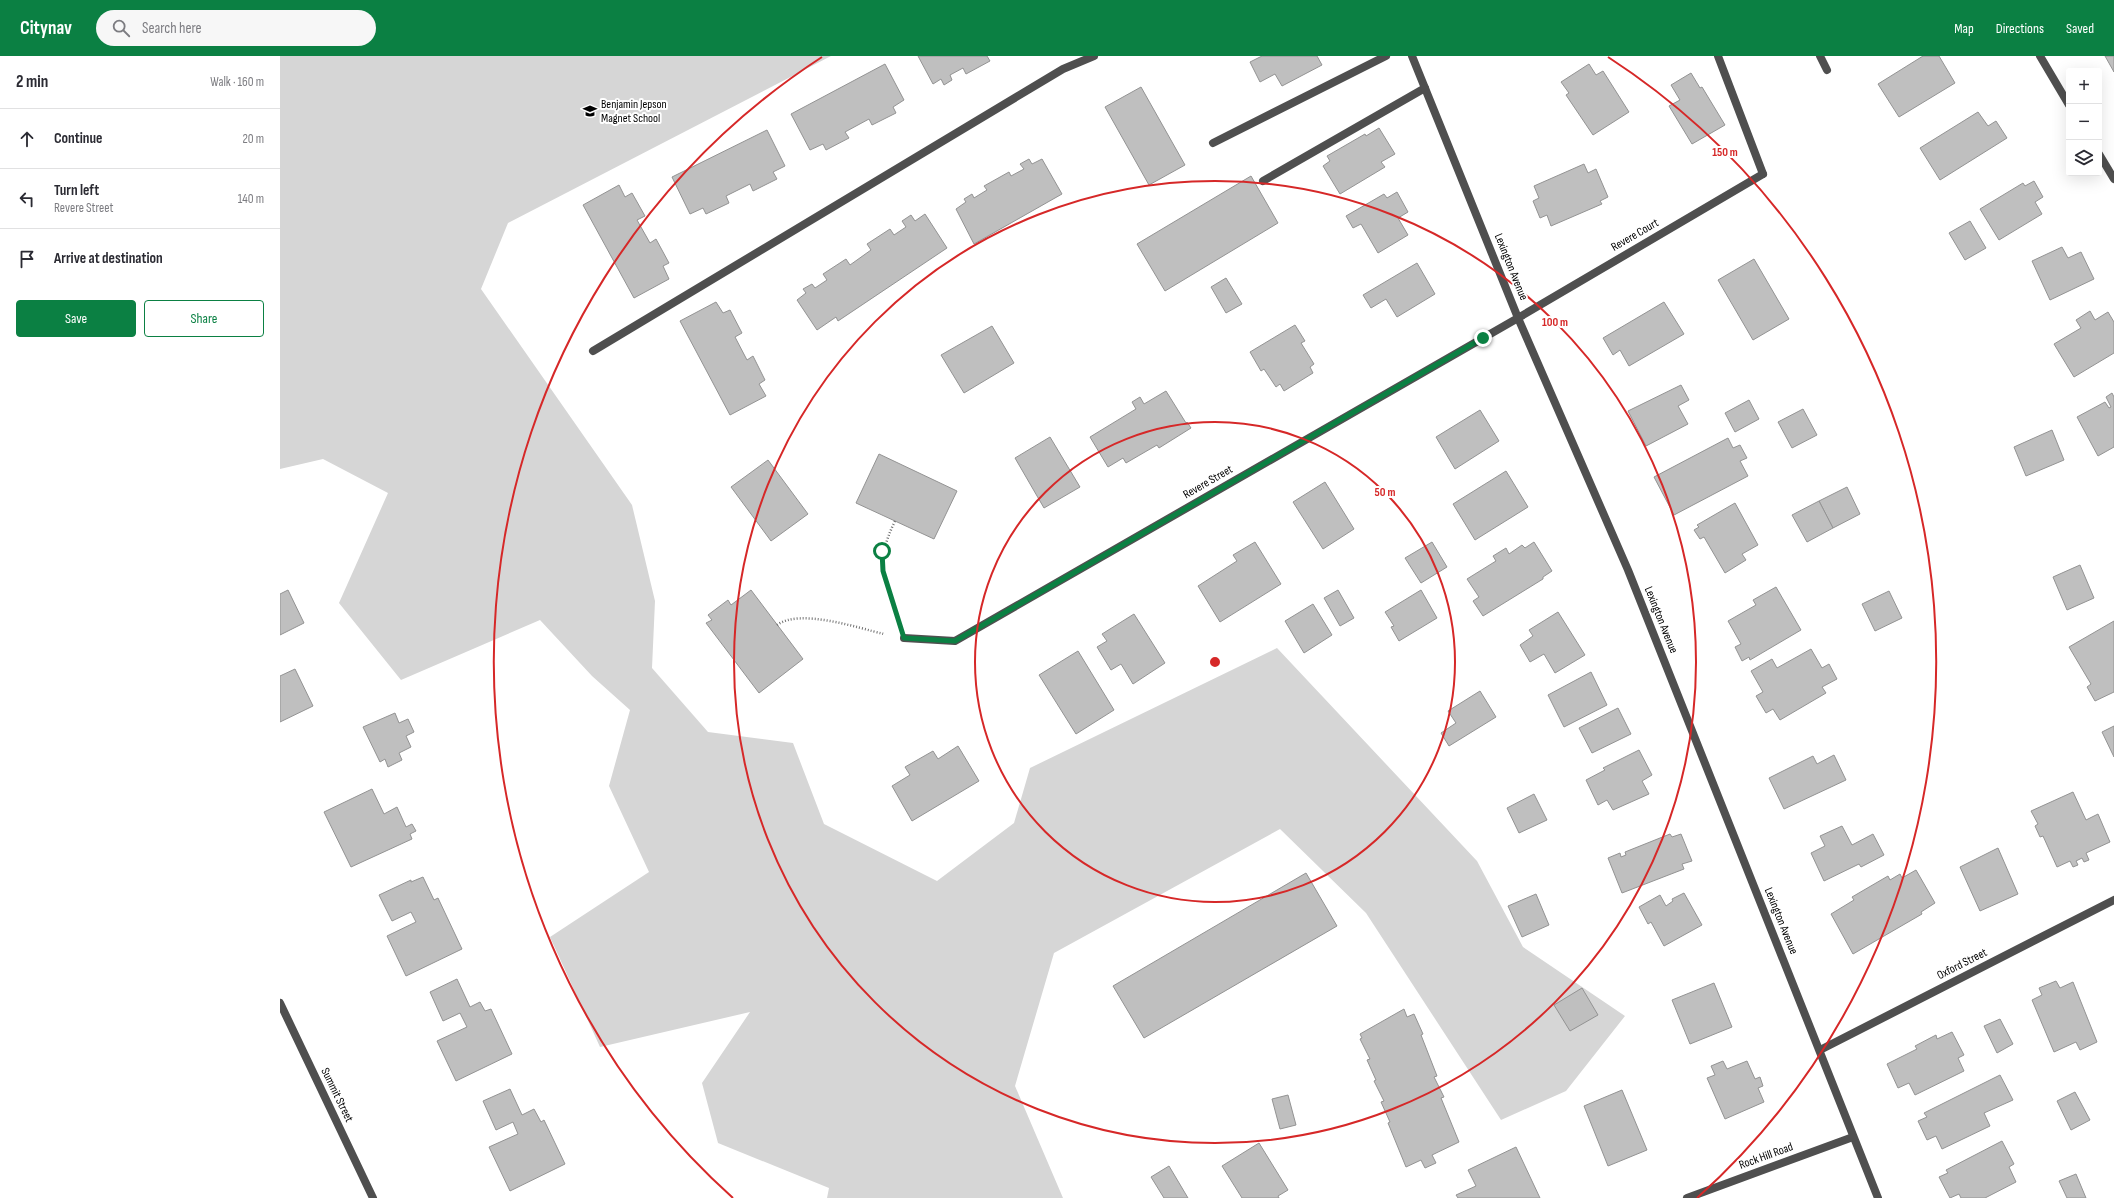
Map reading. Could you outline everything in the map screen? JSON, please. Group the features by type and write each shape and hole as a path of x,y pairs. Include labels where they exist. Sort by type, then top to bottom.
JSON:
{"street":[{"path":"593,350 1063,69 1094,56"},
{"path":"1213,143 1386,56"},
{"name":"Lexington Avenue","path":"1412,56 1518,318 1628,570 1878,1198"},
{"name":"Revere Court","path":"1518,318 1763,174 1718,56"},
{"path":"1820,56 1827,70"},
{"path":"2040,56 2068,104"},
{"path":"1263,180 1425,88"},
{"path":"2102,159 2114,179"},
{"name":"Revere Street","path":"904,638 955,641 1518,318"},
{"name":"Oxford Street","path":"1820,1050 2114,900"},
{"name":"Summit Street","path":"280,1003 373,1198"},
{"name":"Rock Hill Road","path":"1687,1198 1853,1137"}],"path":[{"path":"777,624 789,619 817,619 904,638 883,571 882,551 894,521"}],"shaded area":[{"path":"280,56 831,56 508,223 481,289 632,505 655,601 652,668 708,732 793,743 824,824 937,881 1014,823 1030,768 1277,648 1477,861 1523,947 1625,1016 1566,1091 1501,1120 1366,913 1280,829 1054,953 1015,1086 1063,1198 827,1198 829,1188 718,1143 702,1083 750,1012 600,1047 550,937 649,872 609,786 630,710 592,676 540,620 401,680 339,603 388,493 323,459 280,469"}],"building":[{"path":"918,56 987,56 990,61 966,74 963,68 950,75 952,80 944,85 941,79 933,84"},
{"path":"1262,56 1317,56 1322,65 1282,86 1275,74 1260,82 1250,62"},
{"path":"1923,56 1939,56 1955,83 1899,117 1878,84"},
{"path":"2105,56 2114,56 2114,72"},
{"path":"885,64 904,100 893,107 896,113 872,125 869,119 845,132 849,138 826,150 823,144 810,150 791,114"},
{"path":"1589,64 1596,75 1603,71 1629,112 1593,135 1566,95 1569,93 1561,82"},
{"path":"1691,73 1700,88 1702,87 1725,125 1692,144 1669,106 1680,100 1671,85"},
{"path":"1141,87 1185,165 1149,185 1105,107"},
{"path":"1978,112 1988,126 1996,121 2007,138 1940,180 1920,148"},
{"path":"1379,128 1395,154 1381,162 1385,167 1340,194 1323,166 1330,161 1327,156 1365,134 1366,136"},
{"path":"767,130 785,166 773,172 777,179 753,191 750,184 726,196 729,203 706,214 703,208 690,214 672,177"},
{"path":"1029,159 1032,164 1042,159 1062,194 974,244 956,209 966,202 964,199 972,194 974,198 987,190 984,186 1009,172 1011,176 1024,169 1020,164"},
{"path":"1584,164 1588,173 1596,169 1608,197 1600,201 1602,204 1551,226 1547,215 1540,218 1533,201 1539,198 1534,186"},
{"path":"1251,176 1278,223 1165,291 1137,244"},
{"path":"2034,181 2043,197 2035,202 2042,214 1999,240 1980,209 2023,183 2025,186"},
{"path":"619,185 625,197 632,193 645,216 637,220 650,243 656,239 669,263 663,266 669,279 634,298 583,205"},
{"path":"1397,192 1408,212 1398,218 1408,235 1378,253 1361,224 1353,228 1346,216 1384,194 1387,198"},
{"path":"925,214 947,248 838,321 836,317 817,330 797,300 806,293 803,289 812,284 815,288 827,280 823,274 846,259 850,265 871,250 867,244 890,229 894,235 906,227 902,221 911,215 915,221"},
{"path":"1970,221 1986,248 1965,260 1949,233"},
{"path":"2062,247 2068,258 2081,252 2094,279 2050,300 2032,261"},
{"path":"1754,259 1789,319 1753,340 1718,280"},
{"path":"1417,263 1435,294 1397,317 1386,299 1371,308 1363,295"},
{"path":"1226,278 1242,304 1226,313 1211,287"},
{"path":"716,302 723,313 730,310 742,333 735,337 747,360 753,356 765,380 759,384 766,396 730,415 680,321"},
{"path":"1664,302 1684,334 1629,366 1620,350 1613,355 1603,338"},
{"path":"2090,311 2095,320 2108,312 2114,322 2114,353 2074,377 2054,344 2081,328 2076,320"},
{"path":"1295,325 1305,341 1301,343 1314,364 1310,367 1313,373 1284,391 1280,384 1276,387 1264,369 1261,371 1250,352"},
{"path":"992,326 1014,363 964,393 941,355"},
{"path":"1681,385 1689,400 1678,406 1688,424 1646,446 1628,411"},
{"path":"1166,391 1186,423 1187,422 1191,428 1159,448 1157,445 1126,463 1123,458 1108,467 1090,437 1136,409 1132,402 1140,397 1144,404"},
{"path":"2112,393 2114,397 2114,447 2098,456 2077,417 2105,402 2109,408 2111,407 2106,397"},
{"path":"1749,400 1759,419 1735,432 1725,413"},
{"path":"1803,409 1817,435 1792,448 1778,422"},
{"path":"1480,410 1499,441 1455,469 1436,437"},
{"path":"2052,430 2064,460 2026,476 2014,447"},
{"path":"1050,437 1080,487 1044,508 1015,458"},
{"path":"1728,438 1733,448 1740,445 1747,458 1740,461 1748,476 1674,515 1654,477"},
{"path":"879,454 957,491 934,539 856,503"},
{"path":"768,460 808,514 771,541 731,487"},
{"path":"1506,471 1528,507 1475,540 1453,504"},
{"path":"1325,482 1354,529 1323,549 1293,502"},
{"path":"1847,487 1860,514 1833,528 1819,501"},
{"path":"1819,501 1833,528 1807,542 1792,515"},
{"path":"1735,503 1758,545 1742,554 1746,560 1725,573 1704,537 1700,539 1694,530 1699,527 1697,525"},
{"path":"1255,542 1281,584 1220,622 1198,586 1237,561 1233,555"},
{"path":"1432,542 1447,567 1421,583 1405,558"},
{"path":"1534,542 1552,571 1543,577 1543,579 1483,616 1473,601 1479,597 1467,579 1496,561 1493,556 1506,548 1509,554 1522,545 1525,548"},
{"path":"2080,565 2094,598 2067,610 2053,577"},
{"path":"1776,587 1801,630 1750,660 1749,657 1742,661 1735,647 1741,644 1728,621 1756,605 1753,600"},
{"path":"288,590 304,623 280,635 280,594"},
{"path":"751,590 803,659 759,693 706,623 712,620 708,615 728,600 731,605"},
{"path":"1338,590 1354,618 1340,626 1324,598"},
{"path":"1421,590 1437,618 1399,641 1391,627 1394,626 1385,612"},
{"path":"1889,591 1902,618 1875,631 1862,604"},
{"path":"1313,604 1332,635 1304,653 1285,621"},
{"path":"1558,612 1585,655 1555,673 1544,654 1530,662 1520,645 1533,636 1529,630"},
{"path":"1134,614 1165,663 1133,684 1121,664 1111,670 1097,647 1107,641 1102,634"},
{"path":"2114,621 2114,692 2095,701 2087,687 2091,684 2069,647"},
{"path":"1811,649 1822,668 1829,664 1837,679 1822,687 1826,693 1780,720 1773,709 1766,713 1756,696 1763,692 1751,671 1772,659 1777,668"},
{"path":"1078,651 1114,710 1076,734 1039,675"},
{"path":"295,669 313,706 280,722 280,676"},
{"path":"1591,672 1607,705 1564,727 1548,695"},
{"path":"1480,691 1496,717 1449,746 1441,733 1456,723 1448,711"},
{"path":"1618,708 1631,734 1592,753 1579,728"},
{"path":"395,713 399,723 408,719 414,732 406,736 411,747 399,753 402,760 388,767 385,759 380,762 363,727"},
{"path":"2114,726 2114,757 2102,732"},
{"path":"958,746 979,781 912,821 892,786 910,775 905,767 933,751 938,759"},
{"path":"1639,750 1652,775 1642,781 1649,794 1613,810 1607,800 1598,805 1586,780 1605,770 1603,768"},
{"path":"1834,755 1846,780 1784,809 1769,778 1813,756 1817,764"},
{"path":"372,789 384,814 397,807 406,827 412,824 416,831 410,834 412,839 351,867 324,812"},
{"path":"2073,792 2086,820 2098,814 2110,842 2086,853 2089,860 2084,862 2082,858 2076,861 2078,865 2073,867 2070,861 2057,867 2043,836 2040,837 2035,826 2038,824 2031,811"},
{"path":"1534,794 1547,820 1519,833 1507,808"},
{"path":"1842,826 1852,845 1873,834 1884,855 1861,867 1859,864 1824,881 1811,853 1825,846 1820,836"},
{"path":"1670,834 1672,837 1681,834 1692,861 1682,864 1684,869 1622,893 1608,858 1620,853 1621,857 1626,855 1625,852"},
{"path":"1998,848 2018,894 1980,911 1960,867"},
{"path":"1916,870 1935,903 1921,912 1922,914 1853,954 1831,914 1854,900 1852,897 1888,876 1890,880 1900,874 1902,878"},
{"path":"1306,873 1337,926 1144,1038 1113,986"},
{"path":"423,877 434,900 438,898 462,949 406,976 387,936 416,922 411,912 392,921 379,895 411,880 411,882"},
{"path":"1684,893 1702,925 1664,946 1651,922 1648,924 1639,907 1660,895 1666,906 1673,901 1672,899"},
{"path":"1536,894 1549,925 1522,937 1508,906"},
{"path":"457,979 470,1007 480,1002 485,1011 491,1009 512,1054 456,1081 437,1041 467,1027 460,1013 443,1021 430,992"},
{"path":"2056,981 2060,988 2073,982 2097,1042 2080,1050 2076,1042 2054,1052 2032,1000 2042,995 2039,988"},
{"path":"1714,983 1732,1027 1690,1044 1672,1000"},
{"path":"1582,988 1598,1015 1570,1031 1554,1005"},
{"path":"1404,1009 1407,1017 1414,1014 1423,1034 1421,1035 1437,1076 1434,1077 1444,1097 1441,1098 1459,1142 1432,1155 1436,1163 1425,1168 1421,1160 1406,1167 1388,1123 1390,1122 1381,1102 1384,1101 1374,1081 1376,1080 1367,1060 1370,1059 1360,1039 1362,1038 1360,1034"},
{"path":"2000,1019 2013,1044 1997,1053 1984,1026"},
{"path":"1952,1032 1964,1055 1958,1058 1964,1071 1915,1095 1909,1083 1898,1088 1887,1064 1917,1049 1915,1046 1936,1035 1937,1039"},
{"path":"1723,1061 1727,1069 1747,1061 1755,1079 1760,1077 1763,1086 1758,1088 1764,1102 1725,1119 1707,1078 1715,1075 1711,1066"},
{"path":"2000,1075 2013,1100 1984,1113 1990,1126 1942,1149 1936,1136 1927,1140 1918,1121 1927,1117 1924,1113"},
{"path":"510,1089 522,1115 534,1109 541,1122 544,1120 565,1164 510,1191 489,1147 518,1134 513,1122 496,1130 483,1101"},
{"path":"1622,1090 1647,1150 1608,1166 1584,1106"},
{"path":"2075,1092 2090,1120 2071,1130 2057,1101"},
{"path":"1288,1095 1296,1125 1280,1129 1272,1099"},
{"path":"2002,1141 2014,1164 2009,1167 2016,1182 1985,1198 1961,1198 1959,1194 1950,1198 1939,1177 1948,1173 1946,1170"},
{"path":"1259,1143 1288,1190 1278,1196 1279,1198 1242,1198 1222,1166"},
{"path":"1516,1147 1540,1198 1458,1198 1456,1195 1476,1186 1468,1170"},
{"path":"1169,1166 1188,1198 1164,1198 1151,1177"},
{"path":"2076,1174 2086,1198 2067,1198 2059,1181"}],"place":[{"name":"Benjamin Jepson Magnet School","path":"590,111"}],"route":[{"path":"882,551 883,571 904,638 955,641 1483,338"}]}
